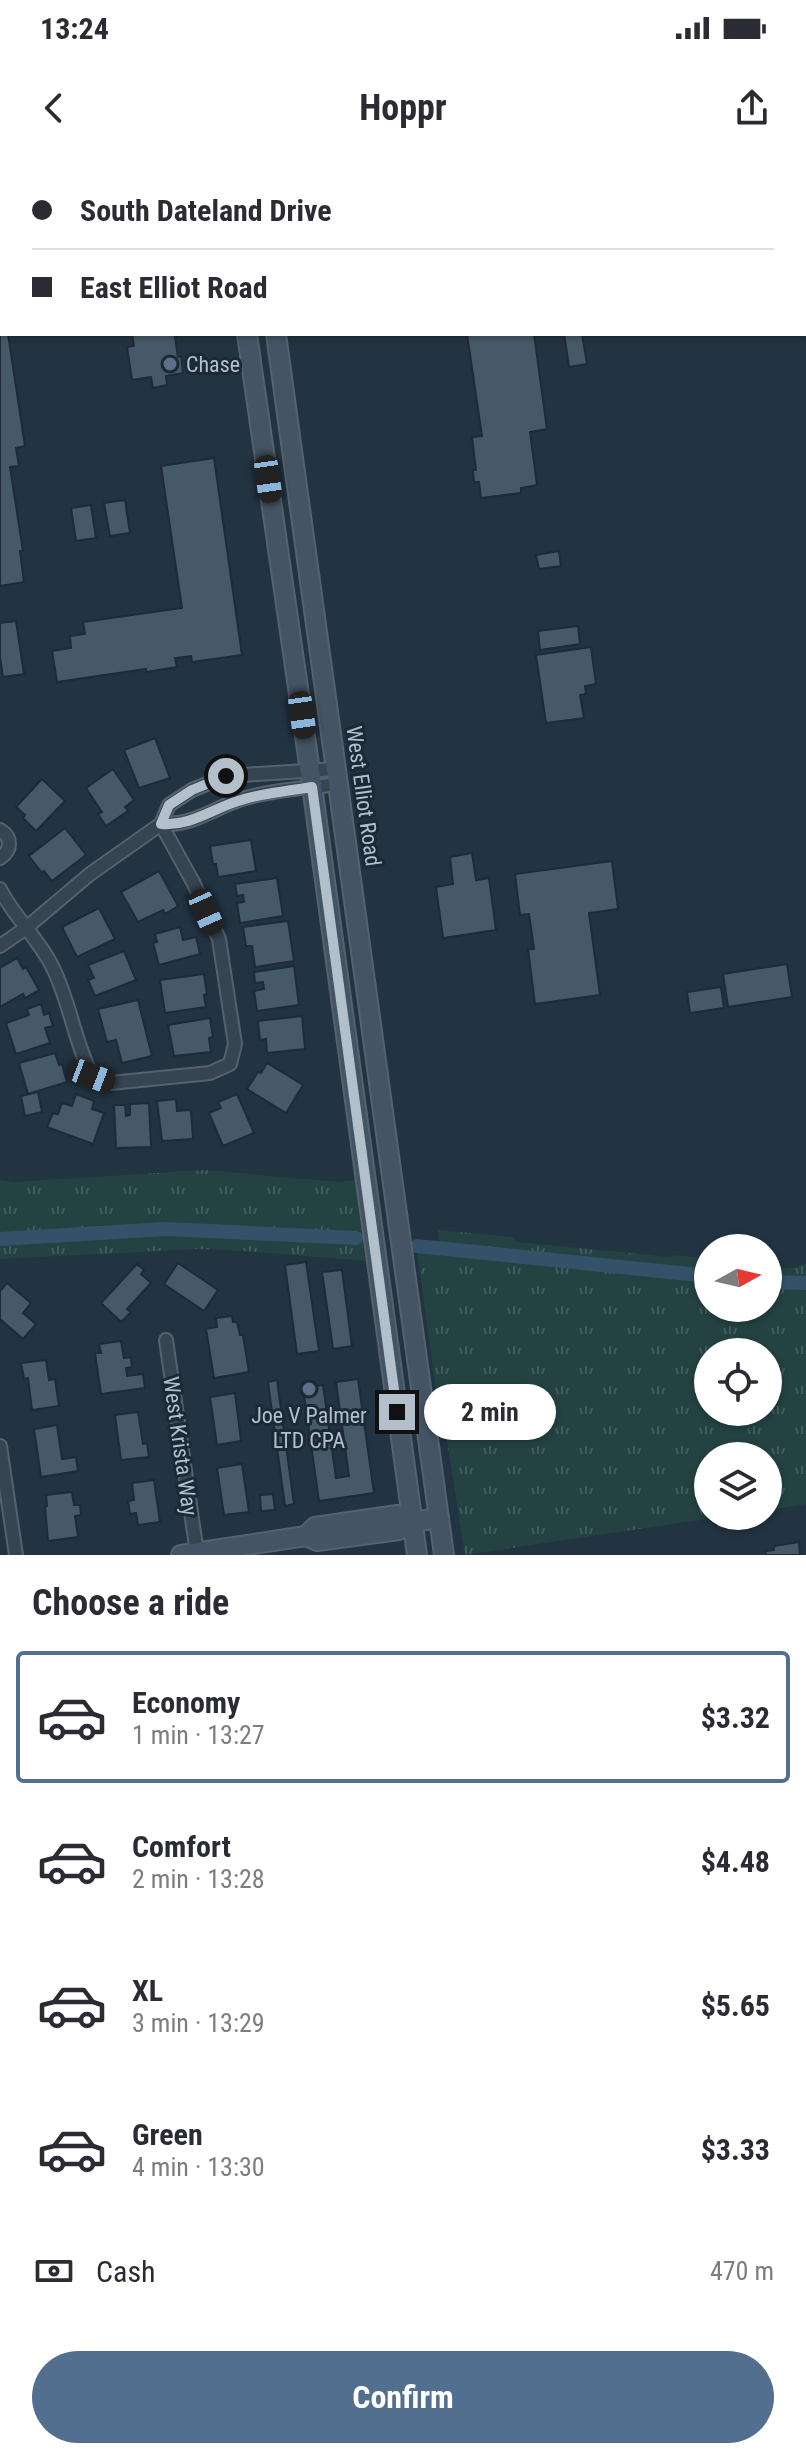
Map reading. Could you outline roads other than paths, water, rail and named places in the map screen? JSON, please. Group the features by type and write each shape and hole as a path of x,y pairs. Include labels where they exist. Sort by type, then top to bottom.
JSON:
{"main road":[{"path":"247,336 417,1555"},
{"name":"West Elliot Road","path":"276,336 444,1555"},
{"path":"189,1554 306,1536 315,1527 393,1516 412,1522 439,1518"}],"street":[{"path":"0,946 90,874 161,824 169,805 210,781 247,774 283,774 311,779"},
{"path":"161,824 178,825 257,795 311,779 338,776"},
{"path":"0,889 52,964 92,1076 111,1083 210,1073 230,1064 235,1044 219,939 194,884 161,824"},
{"path":"0,830 6,834 9,844 0,858"},
{"name":"West Krista Way","path":"166,1340 189,1554"},
{"path":"0,1446 16,1555"}],"waterway":[{"path":"0,1239 166,1229 356,1238"},
{"path":"417,1246 694,1275"},
{"path":"782,1282 806,1283"}],"place":[{"name":"Chase","path":"170,364"},
{"name":"Joe V Palmer LTD CPA","path":"309,1389"}]}
